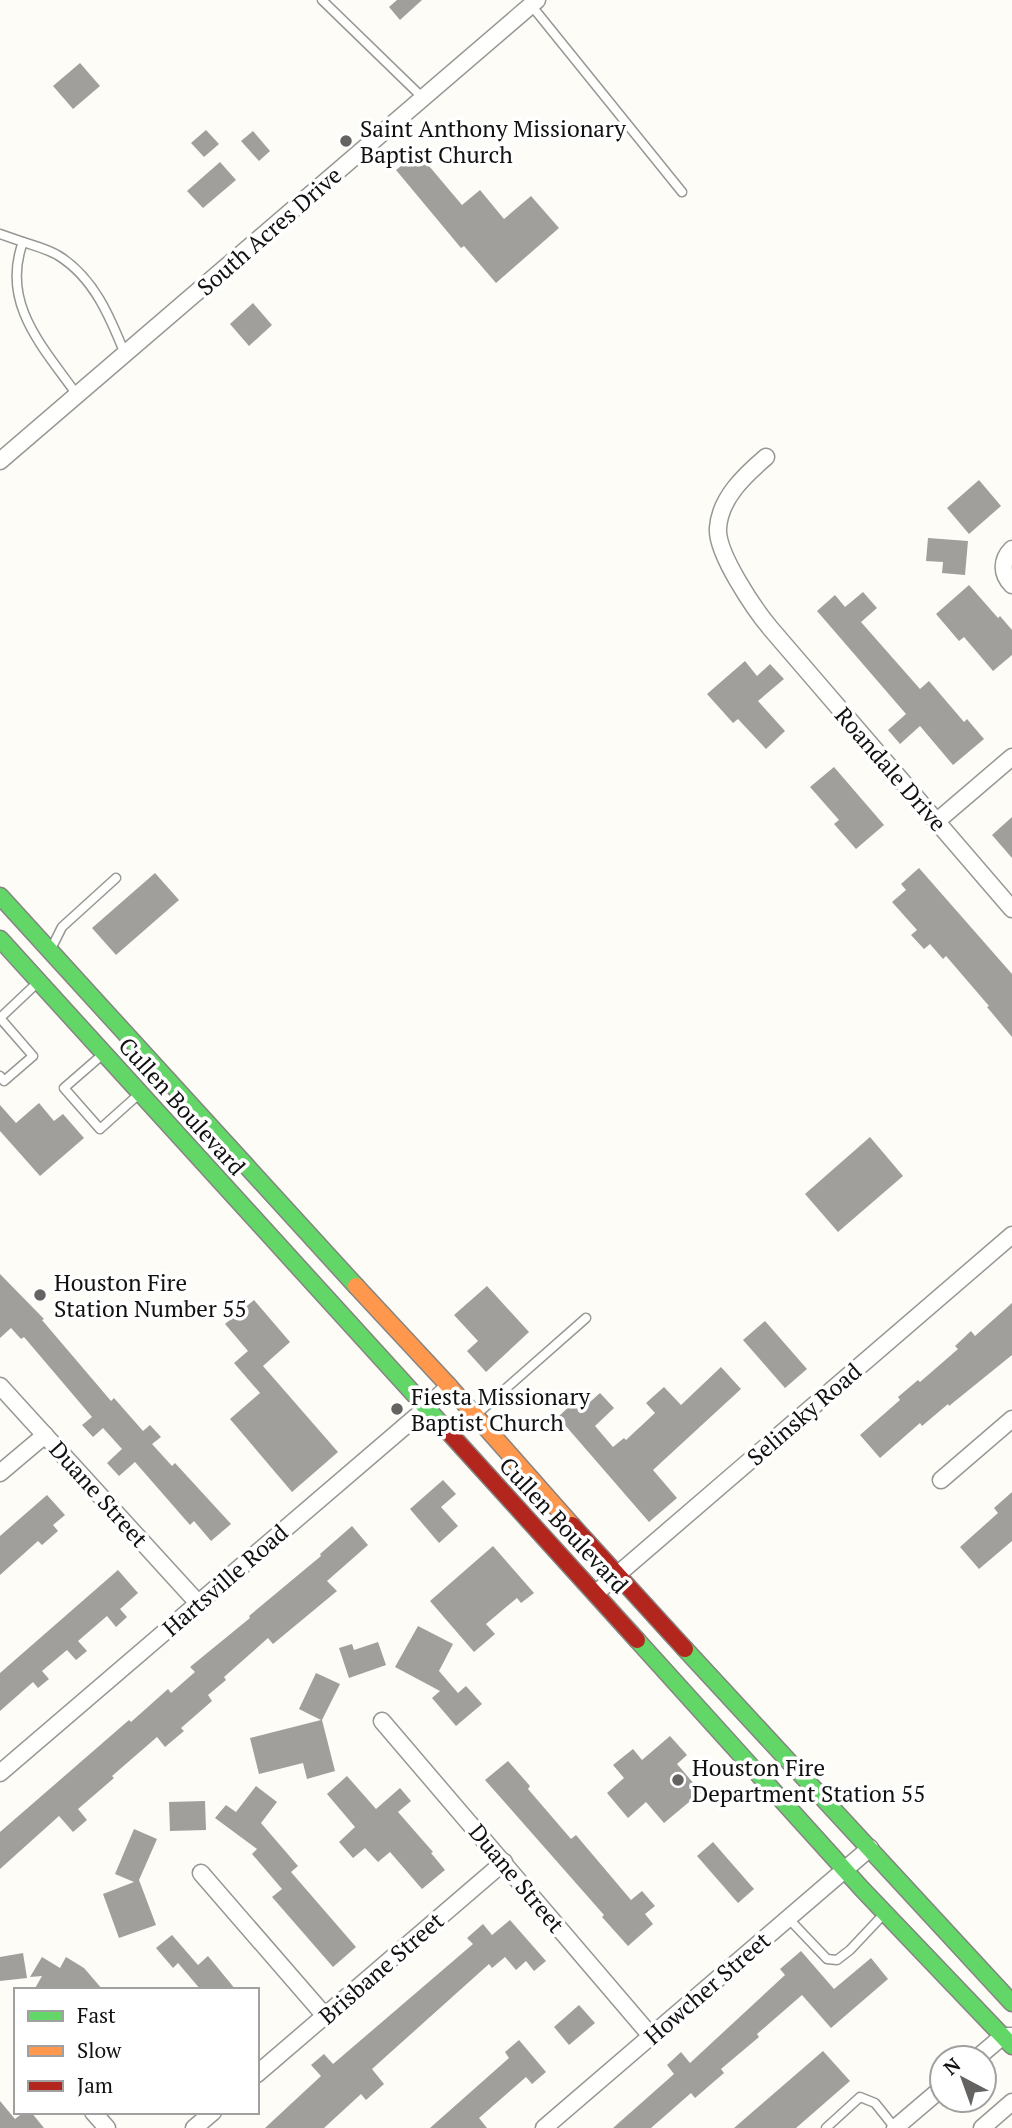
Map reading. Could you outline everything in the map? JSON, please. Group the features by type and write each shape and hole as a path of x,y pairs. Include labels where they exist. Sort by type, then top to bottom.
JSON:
{"main road":[{"name":"Cullen Boulevard","path":"0,896 449,1386 617,1575 1012,2003"},
{"name":"Cullen Boulevard","path":"0,939 425,1409 596,1593 844,1870 1009,2039"},
{"path":"136,1088 154,1065"},
{"path":"275,1244 299,1225"},
{"path":"722,1733 745,1714"}],"street":[{"name":"South Acres Drive","path":"0,461 534,3"},
{"name":"Roandale Drive","path":"765,457 747,473 731,493 721,512 718,531 726,556 743,589 771,629 1012,909"},
{"path":"1012,549 1003,568 1012,585"},
{"path":"936,822 1012,757"},
{"name":"Selinsky Road","path":"596,1593 1012,1235"},
{"name":"Duane Street","path":"0,1386 198,1603"},
{"name":"Hartsville Road","path":"0,1773 449,1386"},
{"path":"942,1480 1012,1419"},
{"path":"0,1473 45,1435"},
{"name":"Duane Street","path":"382,1721 651,2036"},
{"name":"Howcher Street","path":"544,2128 870,1848"},
{"name":"Brisbane Street","path":"259,2072 504,1862"},
{"path":"201,1873 325,2017"},
{"path":"895,2128 928,2100"},
{"path":"982,2128 1012,2102"},
{"path":"95,2114 107,2128"},
{"path":"194,2128 211,2114"}],"lane":[{"path":"322,0 422,98"},
{"path":"534,3 682,192"},
{"path":"0,234 58,256 90,285 108,313 125,354"},
{"path":"23,242 15,256 12,291 17,316 31,338 77,395"},
{"path":"50,951 62,927 116,878"},
{"path":"0,1076 4,1081 33,1056 0,1018 38,982"},
{"path":"104,1053 64,1088 100,1129 136,1088"},
{"path":"474,1416 586,1318"},
{"path":"788,1919 827,1959 837,1960 886,1912"},
{"path":"826,2128 860,2097 875,2103 895,2128"}],"building":[{"path":"397,0 422,0 400,20 389,7"},
{"path":"80,63 100,86 73,109 53,86"},
{"path":"206,130 219,144 204,157 191,143"},
{"path":"253,131 270,151 259,161 241,141"},
{"path":"424,148 435,161 429,166 462,205 480,190 504,219 531,196 559,228 496,283 464,246 461,248 396,170"},
{"path":"220,162 236,180 203,208 187,191"},
{"path":"253,303 272,325 249,346 230,324"},
{"path":"979,480 1001,506 969,534 947,508"},
{"path":"928,538 968,541 965,575 942,573 943,562 926,561"},
{"path":"969,585 1012,630 1012,655 993,671 964,637 959,641 936,614"},
{"path":"863,592 877,608 861,622 920,689 929,681 964,722 967,719 984,739 953,765 920,726 900,744 888,730 906,714 817,611 835,595 845,607"},
{"path":"745,661 757,676 770,664 784,679 758,701 785,731 766,749 738,719 733,723 707,694"},
{"path":"834,767 884,825 856,849 834,824 839,820 810,787"},
{"path":"1012,817 1012,858 992,835"},
{"path":"919,868 1012,974 1012,1037 946,956 943,959 930,944 924,949 911,935 917,930 892,902 906,890 901,884"},
{"path":"155,873 179,900 116,955 92,928"},
{"path":"39,1103 54,1121 63,1114 84,1138 40,1176 0,1131 0,1105 16,1123"},
{"path":"870,1137 903,1176 838,1232 805,1194"},
{"path":"0,1274 44,1319 42,1320 111,1401 114,1398 143,1431 150,1425 161,1437 152,1444 172,1466 175,1463 231,1524 211,1541 194,1521 190,1525 135,1462 119,1476 107,1463 122,1449 103,1428 93,1437 82,1425 92,1417 24,1337 21,1339 11,1328 0,1338"},
{"path":"487,1286 529,1332 486,1372 467,1351 478,1341 454,1315"},
{"path":"254,1300 290,1342 263,1366 338,1452 292,1492 230,1419 260,1393 234,1363 248,1351 225,1324"},
{"path":"1012,1303 1012,1355 922,1426 920,1423 880,1458 860,1435 900,1400 898,1397 958,1349 955,1346 971,1331 975,1336"},
{"path":"765,1321 807,1369 785,1388 743,1340"},
{"path":"721,1367 741,1389 653,1470 677,1498 649,1522 558,1417 574,1402 581,1410 600,1393 614,1408 595,1426 613,1447 624,1438 626,1440 655,1413 646,1403 664,1387 681,1405"},
{"path":"443,1480 456,1494 441,1507 458,1526 439,1543 410,1509"},
{"path":"1012,1492 1012,1541 979,1569 960,1547 998,1513 994,1508"},
{"path":"47,1495 65,1515 53,1525 58,1531 42,1545 38,1541 0,1575 0,1536"},
{"path":"352,1526 368,1545 327,1581 337,1591 273,1644 268,1638 224,1677 226,1680 208,1695 212,1701 181,1728 184,1731 165,1747 157,1737 112,1776 114,1778 78,1809 87,1820 73,1832 59,1816 0,1869 0,1832 129,1720 131,1722 168,1689 171,1693 195,1672 190,1667 250,1618 249,1616 321,1556 320,1554"},
{"path":"493,1546 534,1593 521,1603 517,1598 486,1624 495,1634 474,1652 430,1601"},
{"path":"118,1570 138,1593 120,1609 127,1617 116,1627 107,1616 78,1641 87,1651 76,1660 67,1650 42,1671 49,1679 38,1688 33,1682 0,1711 0,1673"},
{"path":"418,1626 453,1644 439,1671 458,1693 466,1686 482,1704 456,1726 432,1698 440,1691 395,1667"},
{"path":"378,1642 386,1665 349,1678 339,1648 352,1644 354,1650"},
{"path":"316,1673 340,1684 322,1720 335,1771 307,1779 303,1763 259,1774 250,1738 321,1720 299,1709"},
{"path":"670,1736 687,1755 677,1764 701,1792 664,1823 646,1802 628,1818 607,1793 624,1778 613,1765 633,1749 642,1760"},
{"path":"508,1761 571,1839 576,1835 631,1900 642,1891 655,1906 645,1914 653,1924 628,1946 485,1780"},
{"path":"347,1776 376,1809 400,1788 411,1801 398,1812 445,1870 422,1889 390,1852 378,1862 365,1848 353,1858 339,1842 355,1827 327,1794"},
{"path":"256,1786 277,1802 261,1823 298,1866 291,1872 356,1947 333,1967 272,1897 282,1889 252,1854 257,1849 215,1818 226,1805 236,1812"},
{"path":"205,1801 206,1830 170,1831 169,1802"},
{"path":"134,1829 157,1839 139,1880 156,1925 119,1938 103,1894 134,1882 115,1874"},
{"path":"713,1842 754,1889 738,1903 697,1856"},
{"path":"510,1920 546,1961 534,1971 526,1961 516,1970 505,1957 492,1968 489,1964 372,2069 384,2084 366,2100 361,2094 324,2128 265,2128 321,2076 311,2065 324,2054 333,2064 473,1944 467,1938 483,1924 492,1935"},
{"path":"172,1935 198,1965 208,1956 234,1988 199,1988 178,1963 173,1968 156,1948"},
{"path":"801,1951 834,1989 871,1958 888,1979 831,2028 802,1995 757,2034 759,2037 721,2069 724,2073 695,2098 691,2093 651,2128 613,2128 674,2074 667,2065 681,2052 690,2063 785,1975 780,1969"},
{"path":"23,1953 27,1978 0,1981 0,1957"},
{"path":"42,1957 60,1968 66,1957 84,1968 101,1988 35,1988 42,1976 30,1977"},
{"path":"579,2005 595,2023 569,2045 554,2027"},
{"path":"519,2040 546,2072 532,2084 526,2077 479,2118 487,2128 430,2128 509,2058 505,2052"},
{"path":"823,2051 850,2081 796,2128 734,2128"},
{"path":"0,2101 15,2119 21,2114 33,2114 44,2128 0,2128"}],"traffic: fast":[{"path":"0,896 356,1286"},
{"path":"0,939 443,1426"},
{"path":"637,1640 862,1889 1012,2046"},
{"path":"685,1649 1012,2003"}],"traffic: slow":[{"path":"356,1286 572,1525"}],"traffic: jam":[{"path":"443,1426 637,1640"},
{"path":"572,1525 685,1649"}],"place":[{"name":"Saint Anthony Missionary Baptist Church","path":"346,141"},
{"name":"Houston Fire Station Number 55","path":"40,1295"},
{"name":"Fiesta Missionary Baptist Church","path":"397,1409"},
{"name":"Houston Fire Department Station 55","path":"678,1780"}]}
